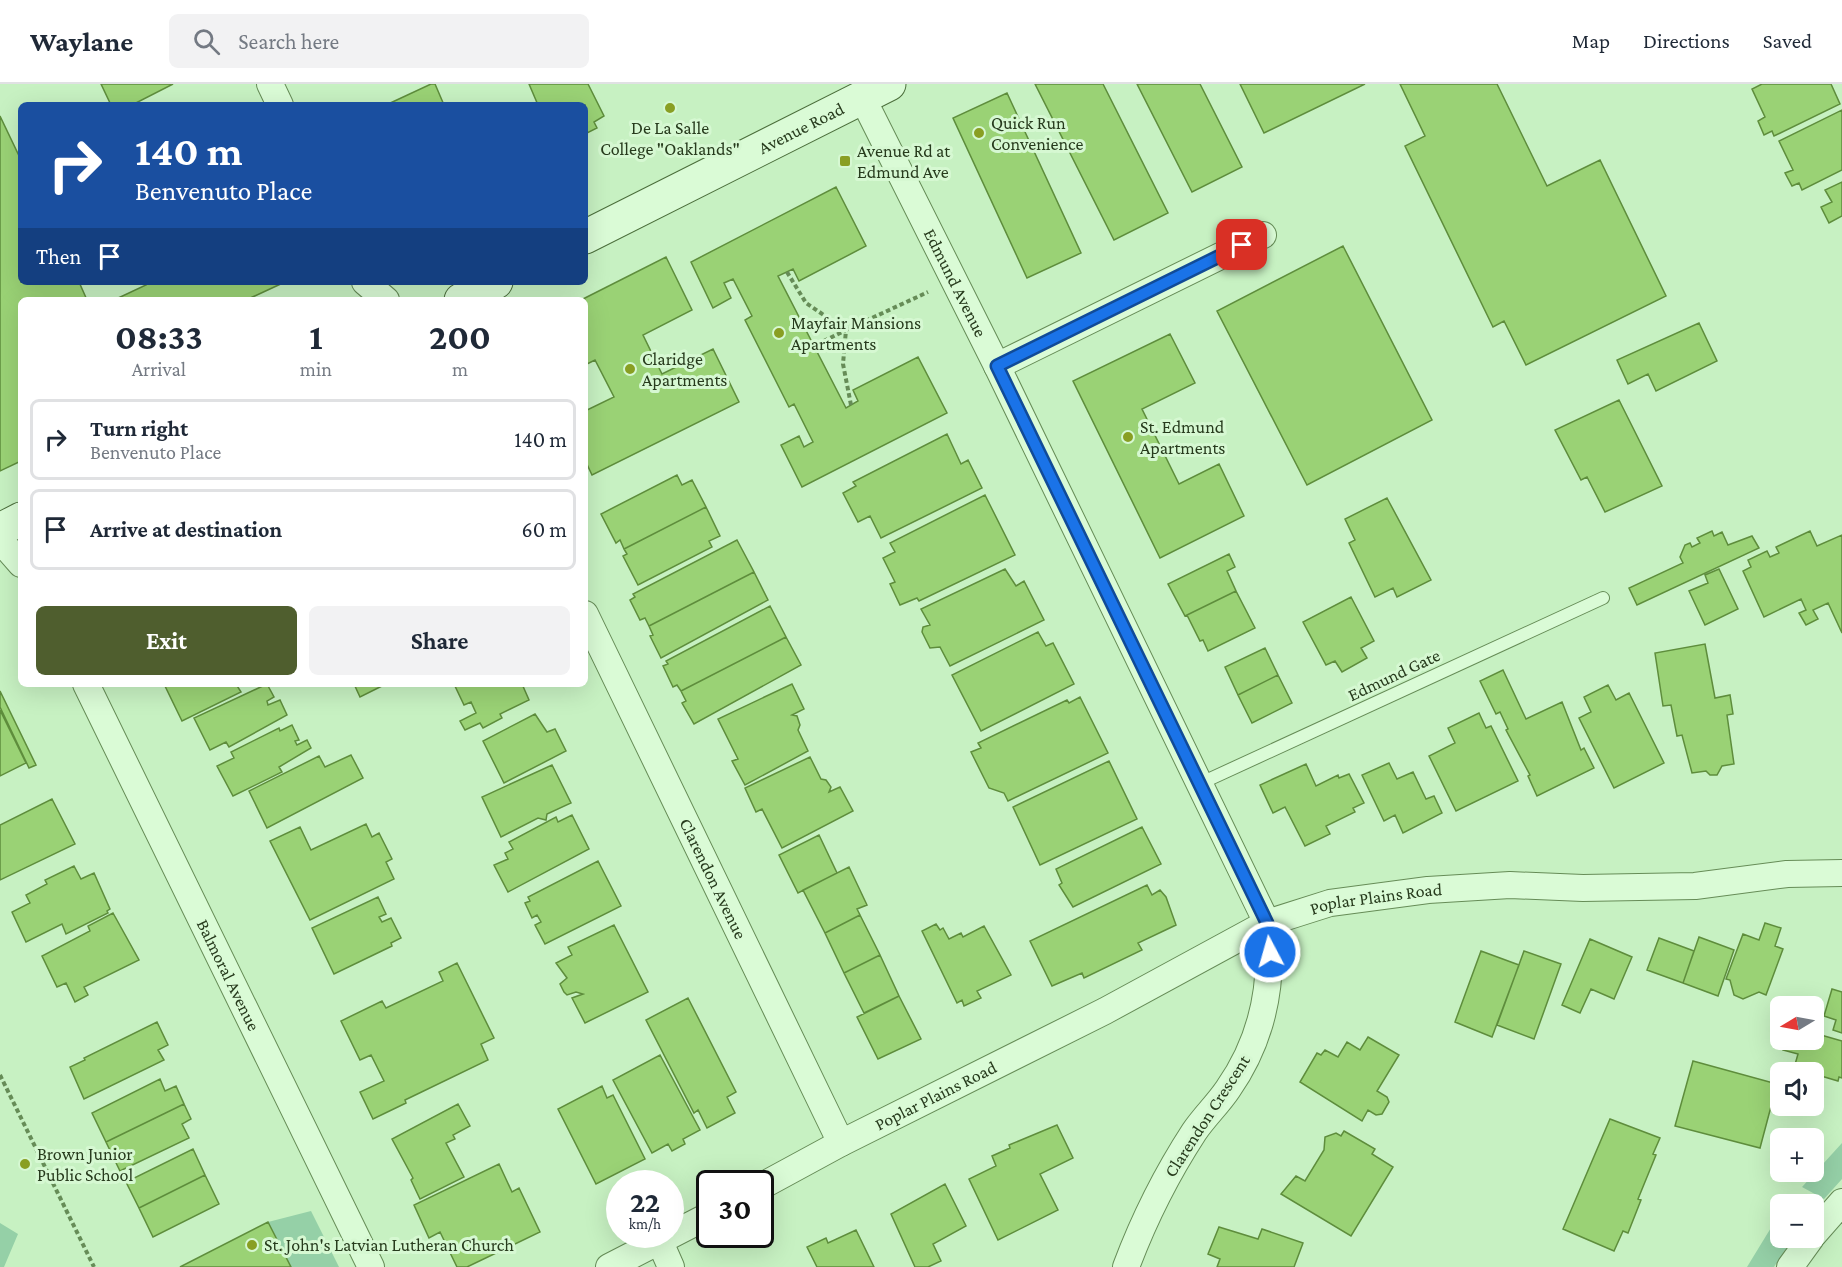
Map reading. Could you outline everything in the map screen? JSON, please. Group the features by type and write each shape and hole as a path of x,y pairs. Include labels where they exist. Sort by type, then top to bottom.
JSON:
{"main road":[{"name":"Avenue Road","path":"588,235 876,91"},
{"path":"467,297 490,285"},
{"path":"0,530 18,521"}],"street":[{"path":"270,84 279,102"},
{"name":"Edmund Avenue","path":"876,91 997,366 1267,923"},
{"path":"997,366 1263,235"},
{"path":"368,285 382,297"},
{"path":"0,540 18,561"},
{"name":"Clarendon Avenue","path":"588,620 841,1143"},
{"name":"Balmoral Avenue","path":"87,687 371,1267"},
{"name":"Poplar Plains Road","path":"774,1179 841,1143 1105,1011 1267,923 1330,903 1428,890 1510,885 1583,888 1695,886 1787,874 1842,873"},
{"name":"Clarendon Crescent","path":"1126,1267 1143,1223 1168,1173 1196,1129 1228,1089 1249,1052 1261,1021 1270,972 1267,923"},
{"path":"1824,1222 1842,1202"},
{"path":"609,1267 648,1248"},
{"path":"663,1248 671,1267"},
{"path":"1790,1267 1803,1248"}],"lane":[{"name":"Edmund Gate","path":"1199,784 1603,598"}],"path":[{"path":"787,272 806,303 846,330"},
{"path":"814,346 930,291"},
{"path":"846,330 843,364 851,405"},
{"path":"0,1075 94,1267"}],"green space":[{"path":"1842,1143 1842,1179 1824,1199 1824,1194 1815,1194 1802,1187 1807,1182 1824,1182 1824,1163"},
{"path":"311,1211 339,1267 291,1267 268,1222"},
{"path":"0,1223 18,1234 4,1267 0,1267"},
{"path":"1770,1229 1770,1248 1786,1248 1774,1267 1747,1267"}],"building":[{"path":"101,84 173,84 138,102 110,102"},
{"path":"435,84 443,102 392,102"},
{"path":"529,84 588,84 604,116 594,122 597,128 588,132 588,102 537,102"},
{"path":"1035,84 1103,84 1168,213 1114,240"},
{"path":"1137,84 1200,84 1242,167 1192,192"},
{"path":"1240,84 1365,84 1264,133"},
{"path":"1400,84 1497,84 1547,186 1600,160 1666,296 1526,365 1504,321 1493,327 1405,146 1425,136"},
{"path":"1762,84 1831,84 1840,104 1774,136 1772,131 1764,135 1758,121 1765,117 1752,89"},
{"path":"1007,93 1081,253 1027,278 953,118"},
{"path":"1842,110 1842,170 1802,190 1799,183 1792,186 1785,173 1793,170 1779,141"},
{"path":"0,116 18,154 18,285 80,285 86,297 18,297 18,462 0,471"},
{"path":"1842,182 1842,216 1829,223 1821,207 1832,202 1825,190"},
{"name":"Mayfair Mansions Apartments","path":"836,187 866,246 799,281 793,269 778,276 846,408 858,401 853,390 918,357 947,413 802,487 781,445 799,436 804,447 813,442 794,404 789,407 745,320 752,316 733,279 724,283 731,298 713,308 691,262"},
{"path":"1343,246 1432,420 1307,485 1217,311"},
{"name":"Claridge Apartments","path":"666,257 692,310 643,335 662,374 713,349 739,402 592,475 588,466 588,410 614,397 595,360 588,364 587,297"},
{"path":"146,285 278,285 252,297 120,297"},
{"path":"1699,323 1717,361 1656,391 1648,374 1628,384 1617,360"},
{"name":"St. Edmund Apartments","path":"1170,334 1195,383 1142,409 1179,484 1219,464 1244,516 1160,558 1073,381"},
{"path":"1619,400 1662,486 1605,512 1587,477 1581,480 1555,430"},
{"path":"947,434 961,464 968,460 982,488 881,538 870,516 858,522 843,493 856,486 853,482"},
{"path":"677,475 682,485 692,480 706,507 624,549 620,540 616,543 601,514"},
{"path":"985,495 1015,555 919,601 917,598 900,605 890,584 895,582 883,558 895,552 890,543"},
{"path":"1387,498 1431,580 1397,597 1393,588 1375,597 1349,543 1355,540 1345,519"},
{"path":"706,507 720,536 709,541 712,547 638,585 623,556 627,554 624,549"},
{"path":"1712,531 1714,536 1722,532 1728,545 1752,536 1759,548 1637,605 1629,588 1683,563 1680,557 1685,545 1690,543 1692,547 1700,543 1697,538"},
{"path":"1810,531 1817,546 1842,535 1842,633 1828,603 1813,610 1818,619 1806,625 1799,613 1806,610 1801,599 1764,617 1743,571 1751,567 1748,560 1767,551 1770,557 1779,553 1776,547"},
{"path":"737,540 754,572 649,626 645,618 640,620 630,600 635,597 633,594"},
{"path":"1229,554 1235,567 1227,571 1236,591 1185,616 1168,584"},
{"path":"1005,569 1016,586 1024,581 1044,620 950,666 940,647 930,648 922,632 923,627 930,625 921,609"},
{"path":"1719,569 1738,609 1705,625 1689,591 1708,583 1705,575"},
{"path":"754,572 768,600 661,658 650,636 653,635 649,626"},
{"path":"1236,591 1255,628 1208,651 1203,640 1200,641 1187,615"},
{"path":"1351,597 1374,641 1361,648 1367,658 1342,672 1335,661 1326,665 1303,622"},
{"path":"770,606 786,637 681,691 677,685 673,687 663,666 668,664 666,661"},
{"path":"1038,632 1046,646 1053,643 1074,684 981,731 952,675"},
{"path":"786,637 801,665 694,724 682,703 686,701 681,691"},
{"path":"1705,644 1715,698 1730,695 1733,714 1727,715 1734,764 1722,766 1717,775 1710,775 1706,771 1692,773 1682,735 1677,736 1671,705 1663,706 1655,653"},
{"path":"1265,648 1278,675 1238,695 1225,667"},
{"path":"1503,670 1526,719 1562,702 1581,750 1584,748 1594,768 1537,796 1528,776 1530,775 1506,730 1508,729 1500,712 1496,714 1480,681"},
{"path":"1278,675 1292,703 1252,723 1238,695"},
{"path":"792,684 804,709 792,715 797,716 800,725 798,730 808,751 745,785 732,761 738,759 718,719"},
{"path":"1608,685 1616,700 1629,693 1664,763 1614,788 1579,718 1591,712 1584,697"},
{"path":"165,687 238,687 241,692 182,721"},
{"path":"261,687 269,687 274,697 267,701 268,705 280,700 287,715 229,747 226,742 210,750 194,718"},
{"path":"355,687 380,687 360,697"},
{"path":"455,687 523,687 529,700 500,714 502,718 483,728 480,723 465,730 460,721 476,713 471,702 464,705"},
{"path":"0,691 36,765 29,768 0,707"},
{"path":"1080,697 1108,753 1008,801 1004,793 989,788 971,752 981,748 978,743 1067,700 1069,703"},
{"path":"0,710 26,763 0,776"},
{"path":"1479,713 1486,728 1491,726 1518,781 1456,811 1429,756 1455,743 1448,728"},
{"path":"535,714 547,732 555,729 566,751 504,783 483,741"},
{"path":"292,725 299,740 295,741 297,745 307,740 311,748 279,767 282,772 233,796 217,766 234,758 231,752 279,728 280,731"},
{"path":"351,755 363,778 267,828 249,791 319,756 325,767"},
{"path":"810,757 821,779 826,780 831,787 829,792 840,787 853,811 782,848 762,809 756,812 745,788"},
{"path":"1109,761 1137,819 1040,865 1013,807"},
{"path":"1389,763 1397,779 1413,772 1426,799 1434,796 1442,813 1403,833 1395,815 1384,821 1362,775"},
{"path":"1306,764 1316,786 1338,775 1339,778 1349,774 1364,803 1353,808 1355,812 1326,826 1330,834 1305,846 1285,807 1273,813 1260,785"},
{"path":"552,765 571,803 547,814 546,820 538,818 501,837 482,797"},
{"path":"52,799 75,844 0,880 0,825"},
{"path":"572,815 589,849 508,892 494,865 508,859 505,853 513,849 509,842 556,817 558,822"},
{"path":"366,824 372,837 379,833 392,859 386,862 394,879 310,920 270,841 300,827 311,850"},
{"path":"1142,827 1161,864 1073,907 1059,885 1062,883 1056,869"},
{"path":"819,835 837,873 798,893 779,855"},
{"path":"598,861 621,906 545,944 535,925 541,922 537,915 532,918 525,903 530,901 528,897"},
{"path":"74,866 81,879 94,873 110,909 108,913 66,934 62,924 26,942 12,912 30,903 26,895 47,884 45,880"},
{"path":"849,867 867,905 857,909 860,915 825,933 803,890"},
{"path":"1147,885 1152,895 1160,890 1166,897 1176,925 1138,943 1142,950 1084,978 1082,973 1052,986 1030,941"},
{"path":"378,897 386,914 379,917 382,922 391,918 401,938 391,943 392,946 334,974 312,928"},
{"path":"113,913 139,960 84,987 88,995 75,1002 66,983 57,987 42,956 90,931 88,926"},
{"path":"860,915 880,955 844,973 825,933"},
{"path":"1765,923 1781,928 1775,946 1783,949 1766,995 1759,992 1743,999 1734,995 1730,980 1726,979 1743,934 1759,940"},
{"path":"936,924 940,930 943,928 949,939 961,933 963,937 984,926 1011,975 977,991 981,998 964,1006 962,1000 957,1003 922,931"},
{"path":"614,925 648,992 585,1023 572,998 583,994 576,992 567,995 564,992 560,984 567,978 556,963 572,955 568,947"},
{"path":"1699,937 1734,950 1718,996 1683,983"},
{"path":"1659,938 1694,951 1683,983 1647,970"},
{"path":"1590,939 1632,957 1614,999 1591,989 1580,1013 1562,1005"},
{"path":"1481,951 1519,965 1492,1037 1455,1022"},
{"path":"1524,951 1561,964 1534,1039 1497,1025"},
{"path":"880,955 899,996 864,1013 844,973"},
{"path":"457,963 494,1038 481,1044 488,1060 405,1100 406,1103 373,1119 360,1092 384,1081 371,1055 360,1060 341,1021 382,1001 386,1008 443,981 439,972"},
{"path":"1832,989 1842,992 1842,1033 1833,1030 1836,1020 1824,1016"},
{"path":"899,996 921,1039 878,1059 857,1017"},
{"path":"688,998 736,1092 727,1097 735,1113 707,1128 698,1110 694,1113 646,1020"},
{"path":"157,1022 168,1045 158,1050 164,1060 84,1099 70,1067"},
{"path":"1824,1036 1842,1041 1842,1078 1839,1077 1838,1081 1824,1077 1824,1062 1796,1062 1798,1054 1783,1050 1824,1050"},
{"path":"1368,1037 1399,1055 1377,1091 1387,1097 1389,1102 1382,1114 1376,1115 1368,1110 1362,1121 1300,1082 1317,1053 1321,1055 1325,1050 1338,1057 1347,1042 1360,1050"},
{"path":"660,1055 700,1130 683,1139 685,1144 672,1151 668,1144 652,1153 613,1080"},
{"path":"1693,1061 1770,1082 1770,1110 1760,1148 1675,1126"},
{"path":"160,1079 165,1091 176,1086 184,1104 106,1142 92,1113"},
{"path":"602,1086 607,1098 613,1095 645,1159 623,1170 606,1170 606,1179 596,1184 558,1109"},
{"path":"184,1104 191,1119 182,1124 189,1138 120,1171 106,1142"},
{"path":"458,1104 470,1126 453,1135 455,1139 446,1143 464,1177 420,1199 411,1180 413,1178 392,1139"},
{"path":"1610,1119 1660,1138 1628,1233 1623,1231 1614,1251 1563,1229"},
{"path":"1057,1125 1073,1158 1040,1174 1058,1210 998,1240 969,1179 996,1166 992,1156 1010,1148 1009,1145"},
{"path":"1344,1131 1375,1149 1372,1154 1393,1167 1351,1236 1281,1194 1296,1176 1305,1181 1324,1150 1325,1137 1336,1133 1341,1136"},
{"path":"193,1149 205,1175 139,1208 126,1182"},
{"path":"499,1164 512,1192 519,1188 540,1232 467,1267 457,1267 440,1232 429,1238 414,1205"},
{"path":"205,1175 219,1204 153,1237 139,1208"},
{"path":"945,1184 966,1226 933,1244 941,1261 928,1267 915,1267 891,1214"},
{"name":"St. John's Latvian Lutheran Church","path":"268,1222 291,1267 180,1267"},
{"path":"1219,1227 1258,1239 1262,1229 1303,1243 1294,1267 1217,1267 1220,1259 1208,1254"},
{"path":"856,1230 874,1267 817,1267 807,1247 826,1238 828,1243"}],"place":[{"name":"De La Salle College \"Oaklands\"","path":"670,108"},
{"name":"Quick Run Convenience","path":"979,133"},
{"name":"Avenue Rd at Edmund Ave","path":"845,161"},
{"name":"Mayfair Mansions Apartments","path":"779,333"},
{"name":"Claridge Apartments","path":"630,369"},
{"name":"St. Edmund Apartments","path":"1128,437"},
{"name":"Brown Junior Public School","path":"25,1164"},
{"name":"St. John's Latvian Lutheran Church","path":"252,1245"}],"route":[{"path":"1242,245 997,366 1267,923 1270,952"}]}
